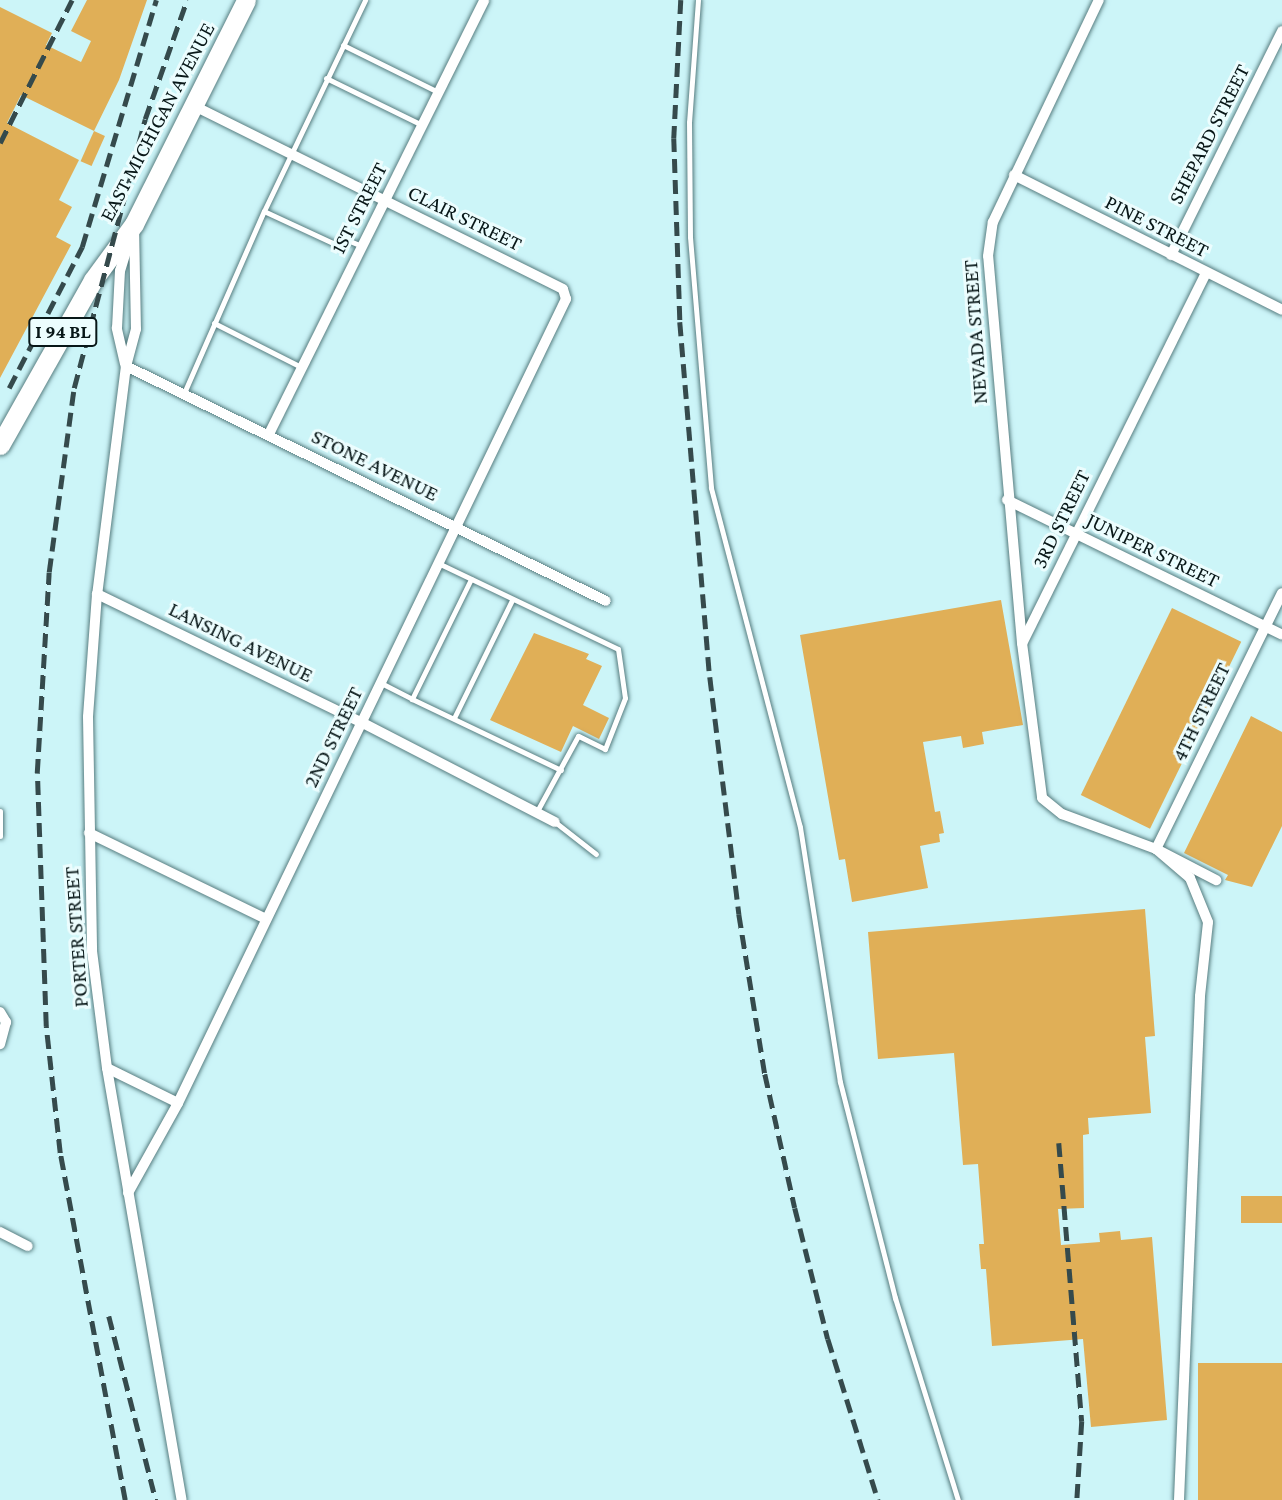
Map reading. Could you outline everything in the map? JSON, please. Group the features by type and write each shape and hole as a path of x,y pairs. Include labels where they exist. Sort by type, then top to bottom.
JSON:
{"highway":[{"name":"EAST MICHIGAN AVENUE","path":"0,445 93,280 134,224 246,0"}],"street":[{"name":"1ST STREET","path":"269,434 484,0"},
{"name":"NEVADA STREET","path":"1023,643 1007,500 988,257 993,222 1099,0"},
{"name":"SHEPARD STREET","path":"1171,255 1282,31"},
{"name":"CLAIR STREET","path":"193,106 566,294"},
{"name":"PINE STREET","path":"1014,175 1282,310"},
{"name":"PORTER STREET","path":"126,366 117,334 120,271 134,224"},
{"name":"PORTER STREET","path":"134,224 136,330 126,366 97,594 88,717 92,951 107,1068 182,1500"},
{"name":"3RD STREET","path":"1023,643 1075,533 1206,273"},
{"name":"2ND STREET","path":"128,1193 178,1103 380,682 458,527 566,294"},
{"name":"STONE AVENUE","path":"126,366 606,601"},
{"name":"JUNIPER STREET","path":"1007,500 1282,635"},
{"name":"4TH STREET","path":"1156,849 1282,593"},
{"name":"LANSING AVENUE","path":"97,594 361,722 555,822"},
{"path":"1023,643 1042,798 1062,814 1156,849 1216,880"},
{"path":"89,833 266,919"},
{"path":"1156,849 1190,878 1208,922 1200,996 1179,1500"},
{"path":"0,1044 3,1017"},
{"path":"107,1068 178,1103"},
{"path":"0,1232 28,1246"}],"lane":[{"path":"184,393 290,153 365,0"},
{"path":"698,0 689,121 690,237 711,488 800,827 840,1082 895,1298 958,1500"},
{"path":"343,45 438,92"},
{"path":"326,78 422,125"},
{"path":"264,211 335,244 347,240 362,246"},
{"path":"214,323 301,368"},
{"path":"438,564 618,649 625,698 605,749 578,736 536,813"},
{"path":"412,699 471,579"},
{"path":"454,718 512,600"},
{"path":"380,682 561,769"},
{"path":"0,811 0,836"},
{"path":"555,822 596,854"}],"building":[{"path":"87,0 147,0 119,80 94,131 21,95 7,123 79,160 59,200 72,207 56,237 71,245 0,378 0,7 52,33 46,45 81,62 91,41 71,31"},
{"path":"94,131 105,136 92,166 81,161"},
{"path":"1001,600 1023,725 982,732 984,744 963,748 961,736 923,742 935,812 940,811 944,833 939,834 940,842 920,846 928,888 852,902 845,859 839,860 800,635"},
{"path":"1172,608 1241,642 1150,829 1081,795"},
{"path":"534,633 589,654 586,659 602,666 583,705 609,718 599,739 573,726 561,752 490,720"},
{"path":"1251,716 1282,732 1282,826 1252,887 1225,880 1228,875 1184,853"},
{"path":"1145,909 1155,1036 1145,1037 1151,1113 1088,1118 1089,1134 1083,1135 1084,1208 1058,1209 1061,1245 1100,1242 1099,1233 1120,1231 1121,1240 1152,1237 1167,1420 1091,1427 1083,1339 992,1346 986,1269 981,1269 979,1244 984,1244 978,1164 963,1165 954,1053 878,1059 868,932"},
{"path":"1241,1196 1282,1196 1282,1223 1241,1223"},
{"path":"1198,1363 1282,1363 1282,1500 1198,1500"}],"railway":[{"path":"0,143 72,0"},
{"path":"9,388 82,247 156,0"},
{"path":"125,1500 60,1153 46,1026 37,773 49,572 74,388 145,119 187,0"},
{"path":"681,0 674,138 680,322 710,677 739,914 765,1074 795,1208 828,1339 878,1500"},
{"path":"1059,1143 1082,1421 1077,1500"},
{"path":"109,1316 156,1500"}]}
